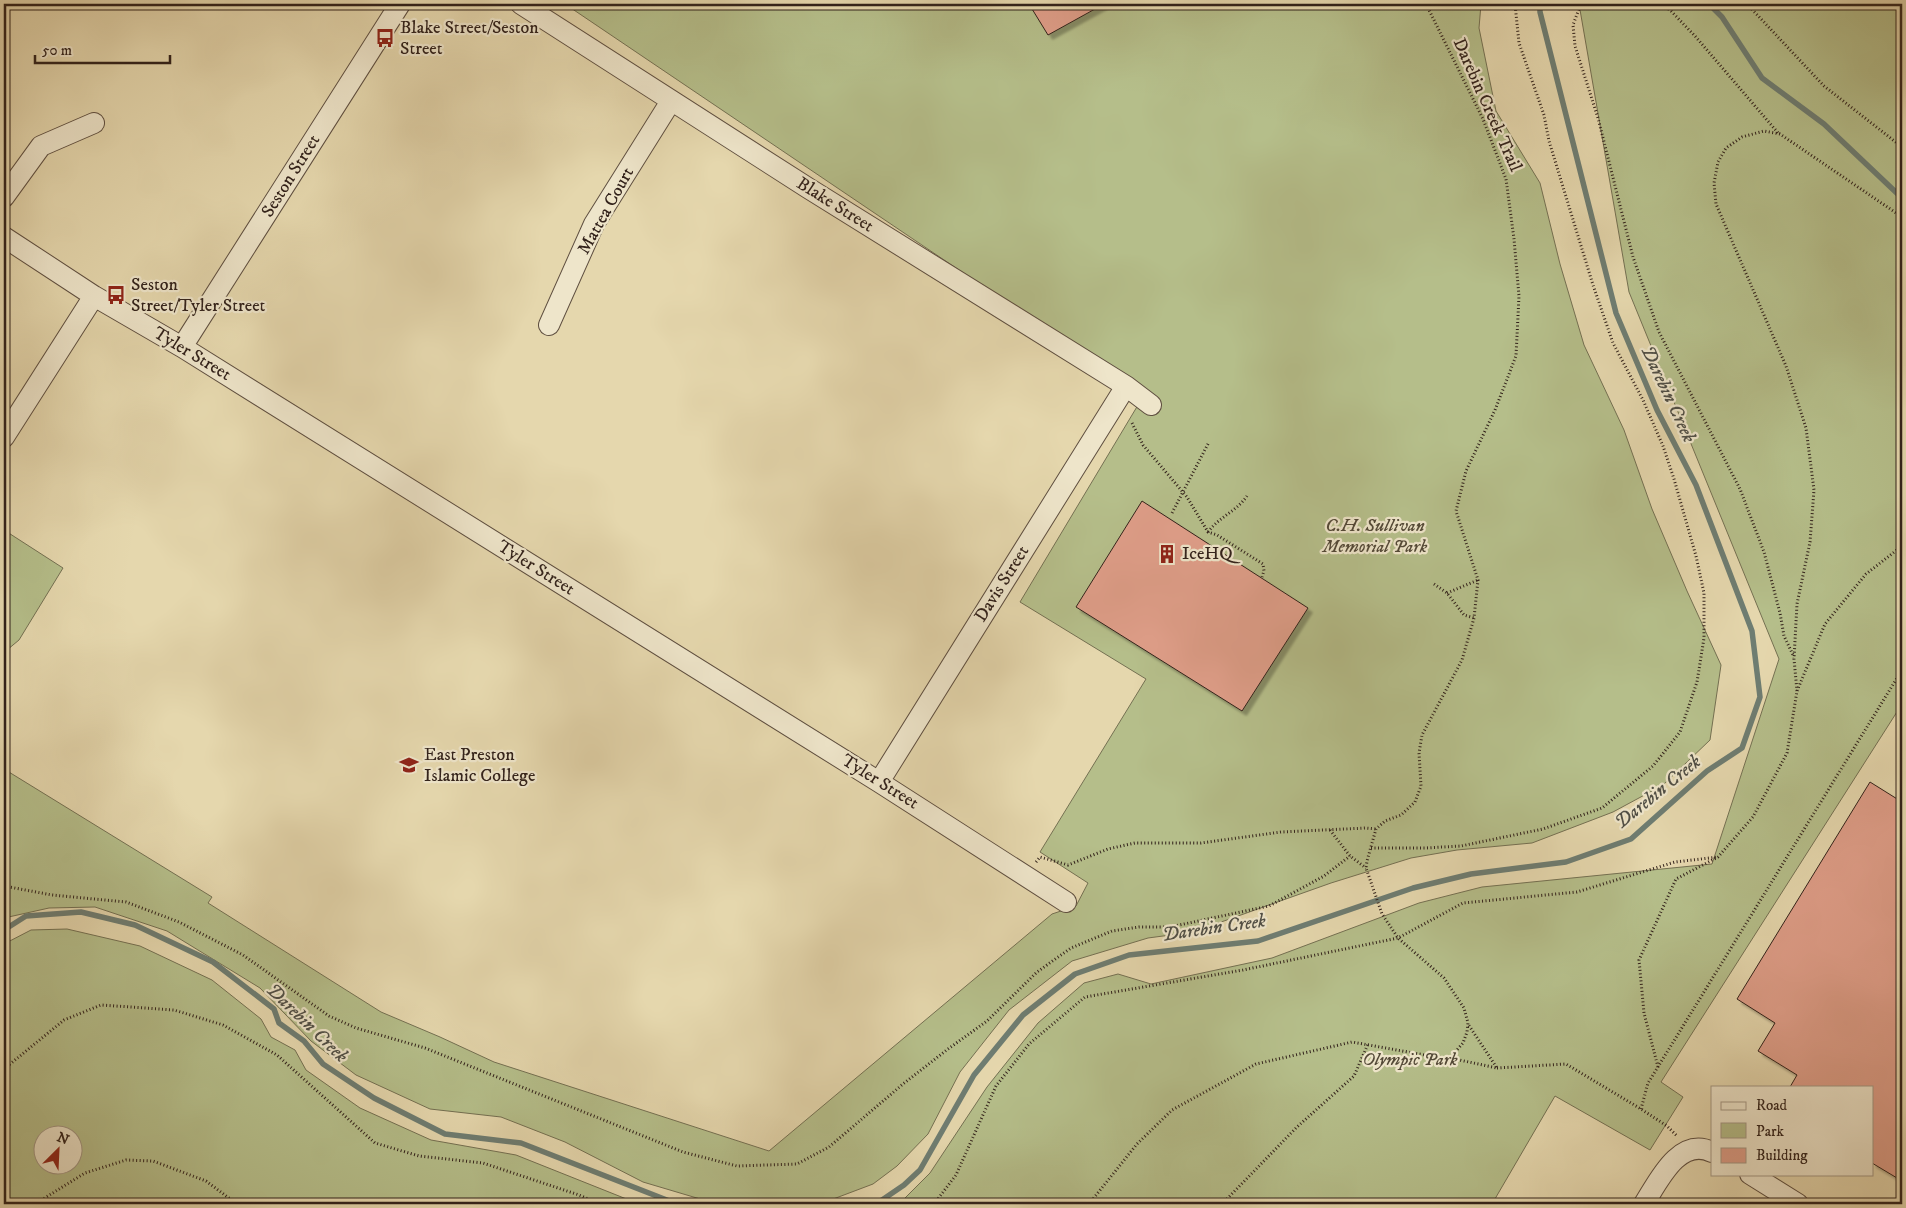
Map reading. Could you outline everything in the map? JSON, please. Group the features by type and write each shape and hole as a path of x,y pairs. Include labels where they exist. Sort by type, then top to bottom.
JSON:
{"street":[{"name":"Seston Street","path":"182,347 400,4"},
{"name":"Blake Street","path":"521,4 671,101 1126,386 1151,405"},
{"name":"Mattea Court","path":"549,325 594,224 671,101"},
{"path":"4,197 41,146 94,123"},
{"name":"Tyler Street","path":"4,237 94,296 182,347 1026,874 1066,902"},
{"path":"4,437 94,296"},
{"name":"Davis Street","path":"879,782 1126,386"},
{"path":"1644,1204 1671,1164 1690,1149 1702,1148 1711,1152"},
{"path":"1753,1176 1798,1204"}],"path":[{"name":"Darebin Creek Trail","path":"1376,829 1385,821 1401,815 1415,802 1421,786 1419,753 1422,735 1462,660 1474,618 1478,580 1456,511 1466,471 1495,410 1516,356 1519,296 1506,179 1482,119 1426,4"},
{"path":"1371,848 1462,846 1543,829 1602,808 1653,766 1680,732 1697,682 1704,638 1704,593 1696,556 1663,446 1613,344 1593,285 1549,141 1544,116 1519,43 1515,4"},
{"path":"1583,4 1573,25 1575,46 1598,118 1633,257 1659,332 1740,489 1764,552 1784,636 1794,657"},
{"path":"1659,4 1670,10 1695,36 1780,134 1902,217"},
{"path":"1748,4 1824,86 1902,147"},
{"path":"1780,134 1764,131 1742,137 1726,148 1718,162 1714,184 1716,204 1786,366 1806,428 1814,490 1810,542 1797,604 1794,657 1797,691"},
{"path":"1132,423 1143,445 1183,492 1208,532 1217,535 1263,564 1264,571 1262,577"},
{"path":"1172,513 1209,442"},
{"path":"1208,532 1221,517 1240,506 1248,496"},
{"path":"1658,1067 1644,1013 1640,960 1676,879 1718,857 1753,818 1787,753 1797,691 1824,624 1866,574 1902,546"},
{"path":"1447,593 1478,580"},
{"path":"1434,584 1447,593 1464,615 1474,618"},
{"path":"1641,1108 1648,1083 1902,670"},
{"path":"1330,829 1350,856 1366,868"},
{"path":"1026,874 1040,857 1068,865 1108,849 1136,843 1201,843 1282,832 1376,829 1366,868 1382,914 1398,938 1444,978 1464,1008 1468,1023 1497,1068"},
{"path":"4,886 52,895 126,902 180,922 243,955 330,1016 356,1028 425,1048 683,1152 737,1166 787,1165 797,1164 828,1147 903,1084 987,1021 1037,972 1071,948 1112,931 1139,927 1170,927 1269,906 1324,876 1350,856"},
{"path":"934,1204 956,1175 996,1086 1029,1044 1086,997 1243,970 1398,938 1463,903 1577,892 1675,862 1718,857"},
{"path":"4,1069 64,1020 101,1005 174,1010 223,1025 277,1055 375,1142 420,1156 483,1163 579,1195 600,1204"},
{"path":"1450,1058 1463,1043 1468,1023"},
{"path":"1089,1204 1137,1144 1172,1110 1256,1064 1352,1042 1450,1058 1497,1068 1566,1064 1641,1108 1667,1126 1690,1149"},
{"path":"1222,1204 1297,1127 1354,1076 1368,1044"},
{"path":"36,1204 85,1173 126,1160 153,1161 206,1181 237,1204"}],"green space":[{"name":"C.H. Sullivan Memorial Park","path":"565,4 1481,4 1479,28 1496,111 1540,183 1560,264 1584,345 1624,430 1652,509 1721,665 1710,740 1663,785 1613,812 1532,843 1457,850 1411,858 1331,883 1193,932 1148,938 1072,961 1009,1010 960,1072 928,1134 897,1166 873,1184 820,1204 717,1204 643,1182 565,1142 501,1117 430,1109 356,1075 311,1041 260,988 167,931 95,907 49,908 4,918 4,769 212,897 208,903 381,1012 494,1062 769,1151 1052,914 1076,906 1088,883 1040,852 1146,679 1020,602 1144,395"},
{"name":"Olympic Park","path":"1579,4 1902,4 1902,704 1661,1082 1683,1097 1650,1150 1555,1096 1492,1204 899,1204 930,1173 987,1087 1038,1023 1084,983 1118,974 1151,984 1272,958 1419,903 1482,887 1712,864 1779,659 1629,292"},
{"path":"4,530 63,568 19,640 7,650 4,649"},
{"path":"67,929 140,946 212,980 261,1019 271,1037 295,1050 306,1070 360,1108 431,1140 516,1155 639,1204 4,1204 4,944 31,930"}],"building":[{"path":"1029,4 1104,4 1048,35"},
{"name":"IceHQ","path":"1142,501 1308,608 1242,711 1076,607"},
{"path":"1870,782 1902,802 1902,1181 1874,1164 1874,1086 1791,1086 1797,1075 1758,1051 1775,1023 1737,999"}],"waterway":[{"name":"Darebin Creek","path":"871,1204 882,1200 904,1185 920,1170 974,1075 1023,1015 1075,974 1129,955 1258,941 1413,888 1471,874 1566,862 1631,839 1707,771 1742,748 1760,697 1752,631 1696,485 1657,410 1616,313 1540,12 1540,4"},
{"name":"Darebin Creek","path":"1709,4 1722,17 1762,78 1824,124 1902,198"},
{"name":"Darebin Creek","path":"4,930 26,916 81,912 135,925 213,962 274,1009 279,1023 304,1041 323,1064 374,1098 445,1134 521,1143 677,1204"}],"place":[{"name":"Blake Street/Seston Street","path":"385,38"},
{"name":"Seston Street/Tyler Street","path":"116,295"},
{"name":"IceHQ","path":"1167,554"},
{"name":"East Preston Islamic College","path":"409,765"}]}
